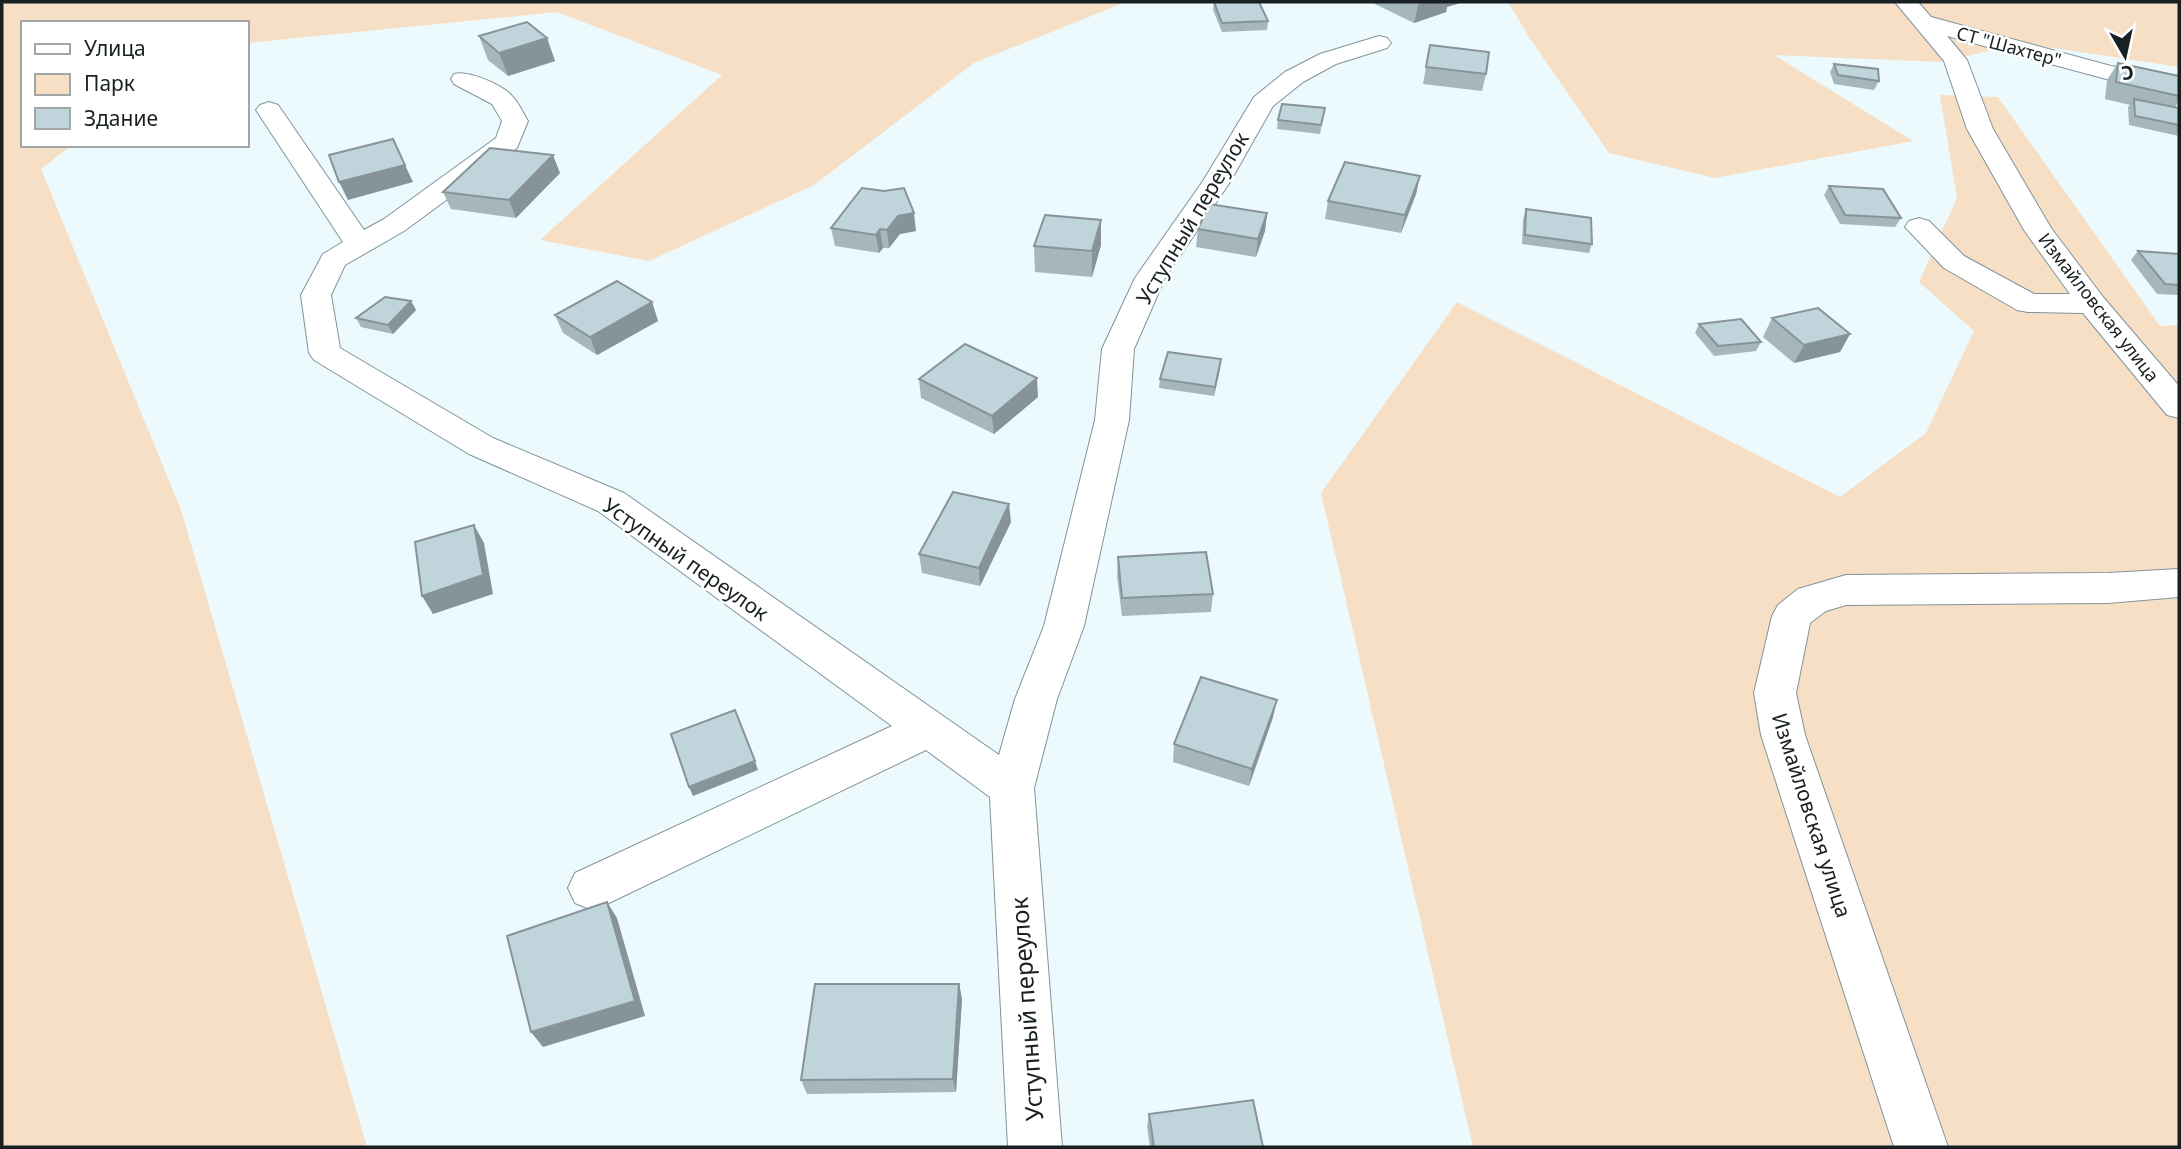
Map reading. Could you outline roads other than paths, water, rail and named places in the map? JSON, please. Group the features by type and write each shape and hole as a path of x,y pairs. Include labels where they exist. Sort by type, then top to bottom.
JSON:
{"street":[{"name":"СТ \"Шахтер\"","path":"1914,12 2110,73 2179,83"},
{"name":"Измайловская улица","path":"1914,12 1955,60 1980,129 2038,230 2092,304 2179,407"},
{"name":"Уступный переулок","path":"1035,1147 1012,788 1036,699 1064,626 1112,420 1118,349 1150,278 1216,182 1263,102 1294,77 1317,65 1379,43"},
{"name":"Уступный переулок","path":"463,79 502,99 515,121 508,142 394,225 333,260 316,295 325,353 481,446 611,502 1012,788"},
{"path":"269,110 359,245"},
{"path":"1919,228 1954,262 2028,303 2092,304"},
{"name":"Измайловская улица","path":"1921,1147 1783,736 1775,693 1792,616 1812,600 1846,590 2108,588 2179,583"},
{"path":"592,888 928,729"}]}
